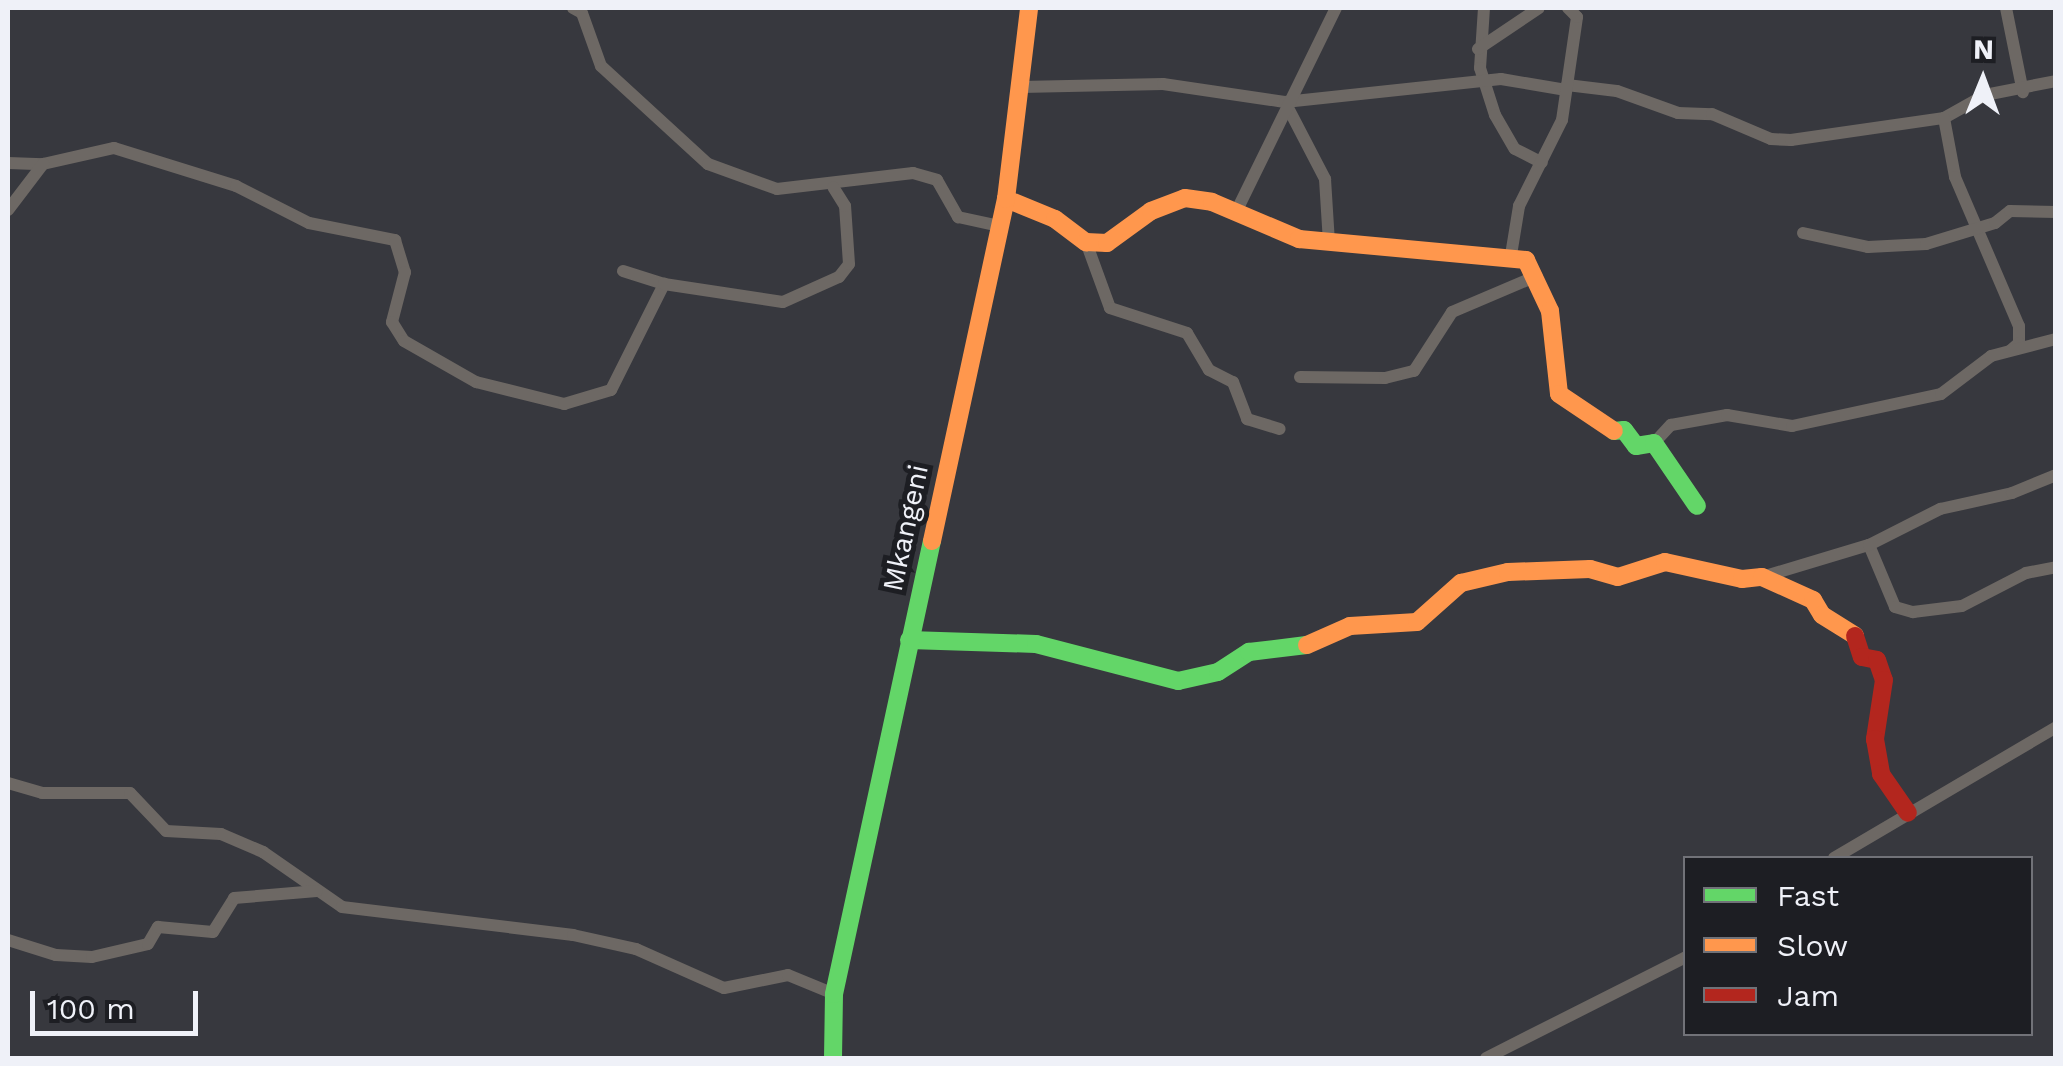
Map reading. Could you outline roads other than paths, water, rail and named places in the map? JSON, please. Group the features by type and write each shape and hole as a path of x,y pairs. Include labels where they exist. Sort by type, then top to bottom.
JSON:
{"street":[{"name":"Mkangeni","path":"833,1058 834,994 1006,199 1030,8"},
{"path":"1236,212 1286,102 1336,8"},
{"path":"1484,8 1478,50 1484,82 1508,140 1542,163"},
{"path":"1478,50 1540,8"},
{"path":"1512,255 1519,206 1558,132 1577,17 1568,8"},
{"path":"2006,8 2024,92"},
{"path":"580,10 601,66 708,164 777,190 832,188 913,173 937,180 958,217 1000,226"},
{"path":"1022,87 1163,84 1286,102 1523,79 1618,91 1678,112 1712,114 1771,139 1944,118 1985,95 2024,92 2056,81"},
{"path":"1286,102 1325,179 1329,242"},
{"path":"1944,118 1955,176 2019,326 2019,343 2009,351"},
{"path":"8,163 43,164 114,148 236,186 310,223 395,240 405,272 392,322 404,342 476,382 564,404 612,390 664,284"},
{"path":"8,210 43,164"},
{"path":"623,272 664,284 783,302 839,278 849,264 848,220 832,188"},
{"path":"1086,242 1106,243 1151,211 1185,198 1236,212 1299,239 1512,255 1526,260 1537,276 1550,311 1559,394 1606,432 1624,430 1636,446 1654,443 1671,425 1727,415 1804,424 1940,394 1991,356 2056,338"},
{"path":"1006,199 1055,219 1086,242 1110,308 1187,333 1208,370 1233,382 1246,419 1279,428"},
{"path":"1802,233 1868,247 1926,244 1979,228 2010,211 2056,212"},
{"path":"1300,377 1385,378 1414,371 1452,312 1537,276"},
{"path":"1654,443 1697,506"},
{"path":"909,640 1036,644 1178,680 1218,672 1249,652 1310,644 1350,626 1417,622 1461,584 1508,572 1590,570 1618,577 1665,562 1742,580 1762,577 1868,544 1940,509 2012,493 2056,475"},
{"path":"1868,544 1895,606 1913,612 1962,606 2026,573 2056,568"},
{"path":"1762,577 1814,600 1822,615 1855,636 1862,657 1876,660 1884,680 1875,738 1881,774 1908,813"},
{"path":"1837,856 2054,730"},
{"path":"8,783 42,793 130,793 166,832 221,834 263,852 342,907 501,922 636,949 724,988 788,975 834,994"},
{"path":"8,940 56,955 92,957 148,944 158,927 212,932 234,898 317,891"},
{"path":"1486,1058 1683,959"}]}
